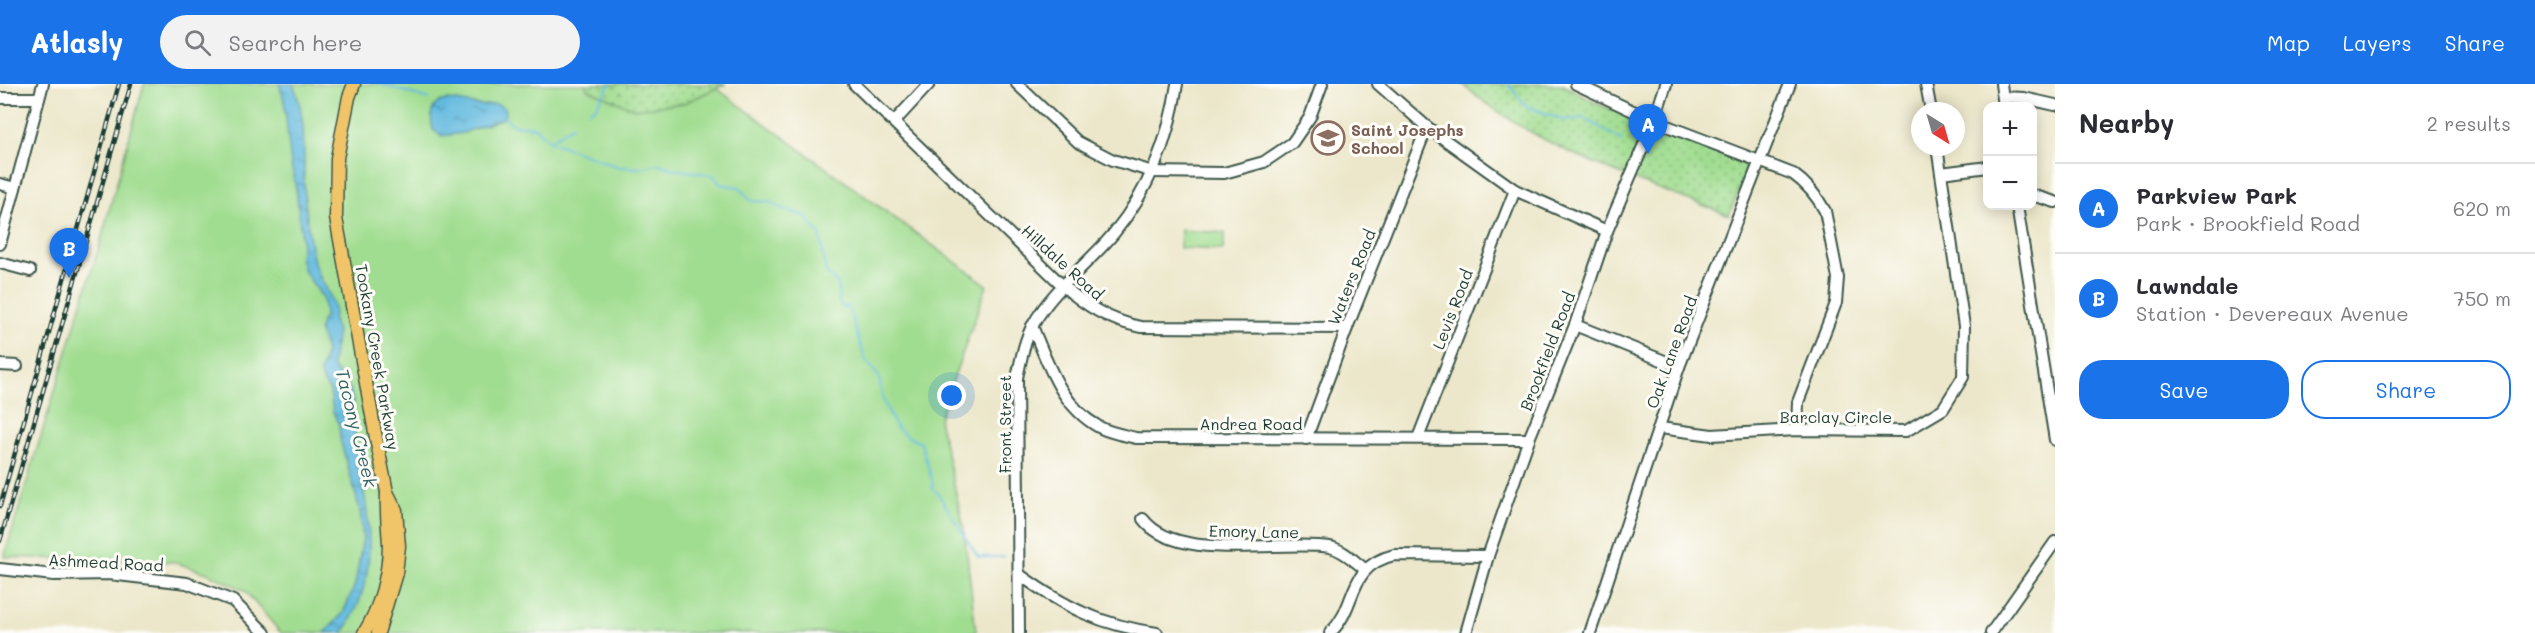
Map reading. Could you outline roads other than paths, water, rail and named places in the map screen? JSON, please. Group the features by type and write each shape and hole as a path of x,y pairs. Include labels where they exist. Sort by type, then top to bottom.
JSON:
{"main road":[{"name":"Tookany Creek Parkway","path":"354,84 349,97 337,158 336,218 387,492 396,510 399,546 396,573 378,633"},
{"path":"364,633 377,606 386,571 389,545 386,514 387,492"}],"street":[{"path":"0,244 43,84"},
{"name":"Hilldale Road","path":"854,84 1062,285 1100,314 1125,324 1141,327 1347,328"},
{"path":"894,122 929,84"},
{"path":"1017,84 1078,142 1113,160 1153,172 1224,173 1264,162 1298,138 1310,117 1323,84"},
{"name":"Front Street","path":"1019,633 1017,378 1024,349 1032,326 1062,285 1112,235 1145,189 1167,137 1177,84"},
{"path":"1378,84 1427,128 1515,190 1607,231"},
{"path":"1576,84 1654,120 1794,174 1808,186 1821,203 1825,211 1838,278 1836,303 1798,402 1797,430"},
{"name":"Brookfield Road","path":"1466,633 1488,556 1529,439 1575,325 1607,231 1654,120 1666,84"},
{"name":"Oak Lane Road","path":"1590,633 1679,367 1790,84"},
{"path":"1926,84 1929,102"},
{"path":"2001,84 2004,102 2034,99 2055,105"},
{"path":"0,98 39,98"},
{"name":"Waters Road","path":"1306,439 1347,328 1427,128"},
{"name":"Barclay Circle","path":"1660,428 1712,435 1797,430 1906,431 1943,409 1963,377 1964,326 1938,156"},
{"path":"1941,173 1983,168"},
{"path":"0,184 15,188"},
{"name":"Levis Road","path":"1418,438 1515,190"},
{"path":"2037,197 2055,202"},
{"path":"2018,210 2055,440"},
{"path":"0,263 30,271"},
{"path":"1575,325 1679,367"},
{"name":"Andrea Road","path":"1032,326 1065,396 1089,420 1101,428 1136,438 1529,439"},
{"path":"0,365 17,366"},
{"name":"Emory Lane","path":"1143,519 1153,531 1204,545 1233,548 1329,547 1346,555 1365,569"},
{"path":"1991,633 2055,542"},
{"path":"1330,633 1340,621 1357,580 1365,569 1382,558 1394,555 1488,556"},
{"name":"Ashmead Road","path":"2,569 54,575 109,574 187,583 233,601 265,633"},
{"path":"1020,575 1052,597 1085,614 1131,629 1157,633"}],"water":[{"path":"279,84 293,84 300,107 305,199 311,248 317,270 334,307 334,323 337,330 332,366 347,384 351,393 367,516 369,540 364,586 356,610 343,633 325,633 343,613 355,585 363,538 360,510 340,439 339,425 333,412 330,391 321,378 320,372 326,352 319,330 321,321 325,317 323,298 304,271 300,257 302,244 296,188 291,165 284,100"},
{"path":"446,100 479,105 498,104 506,109 504,118 463,133 442,136 433,130 431,115 436,104"}],"waterway":[{"path":"380,84 429,99"},
{"path":"589,111 595,108 610,84"},
{"path":"1508,84 1526,106 1563,120 1584,118 1623,141"},
{"path":"504,118 514,125 535,127 549,141 572,126"},
{"path":"549,141 619,167 639,168 659,164 674,169 713,175 720,184 739,187 751,201 769,202 805,216 820,235 826,273 838,284 839,303 844,308 848,306 865,359 879,377 882,397 895,426 907,436 921,443 933,484 932,489 937,492 978,557 1004,557"}],"railway":[{"path":"0,506 119,84"},
{"path":"0,541 131,84"}],"place":[{"name":"Saint Josephs School","path":"1328,138"},
{"name":"Parkview Park","path":"1648,154"},
{"name":"Lawndale","path":"69,278"}],"water label":[{"name":"Tacony Creek","path":"357,428"}]}
